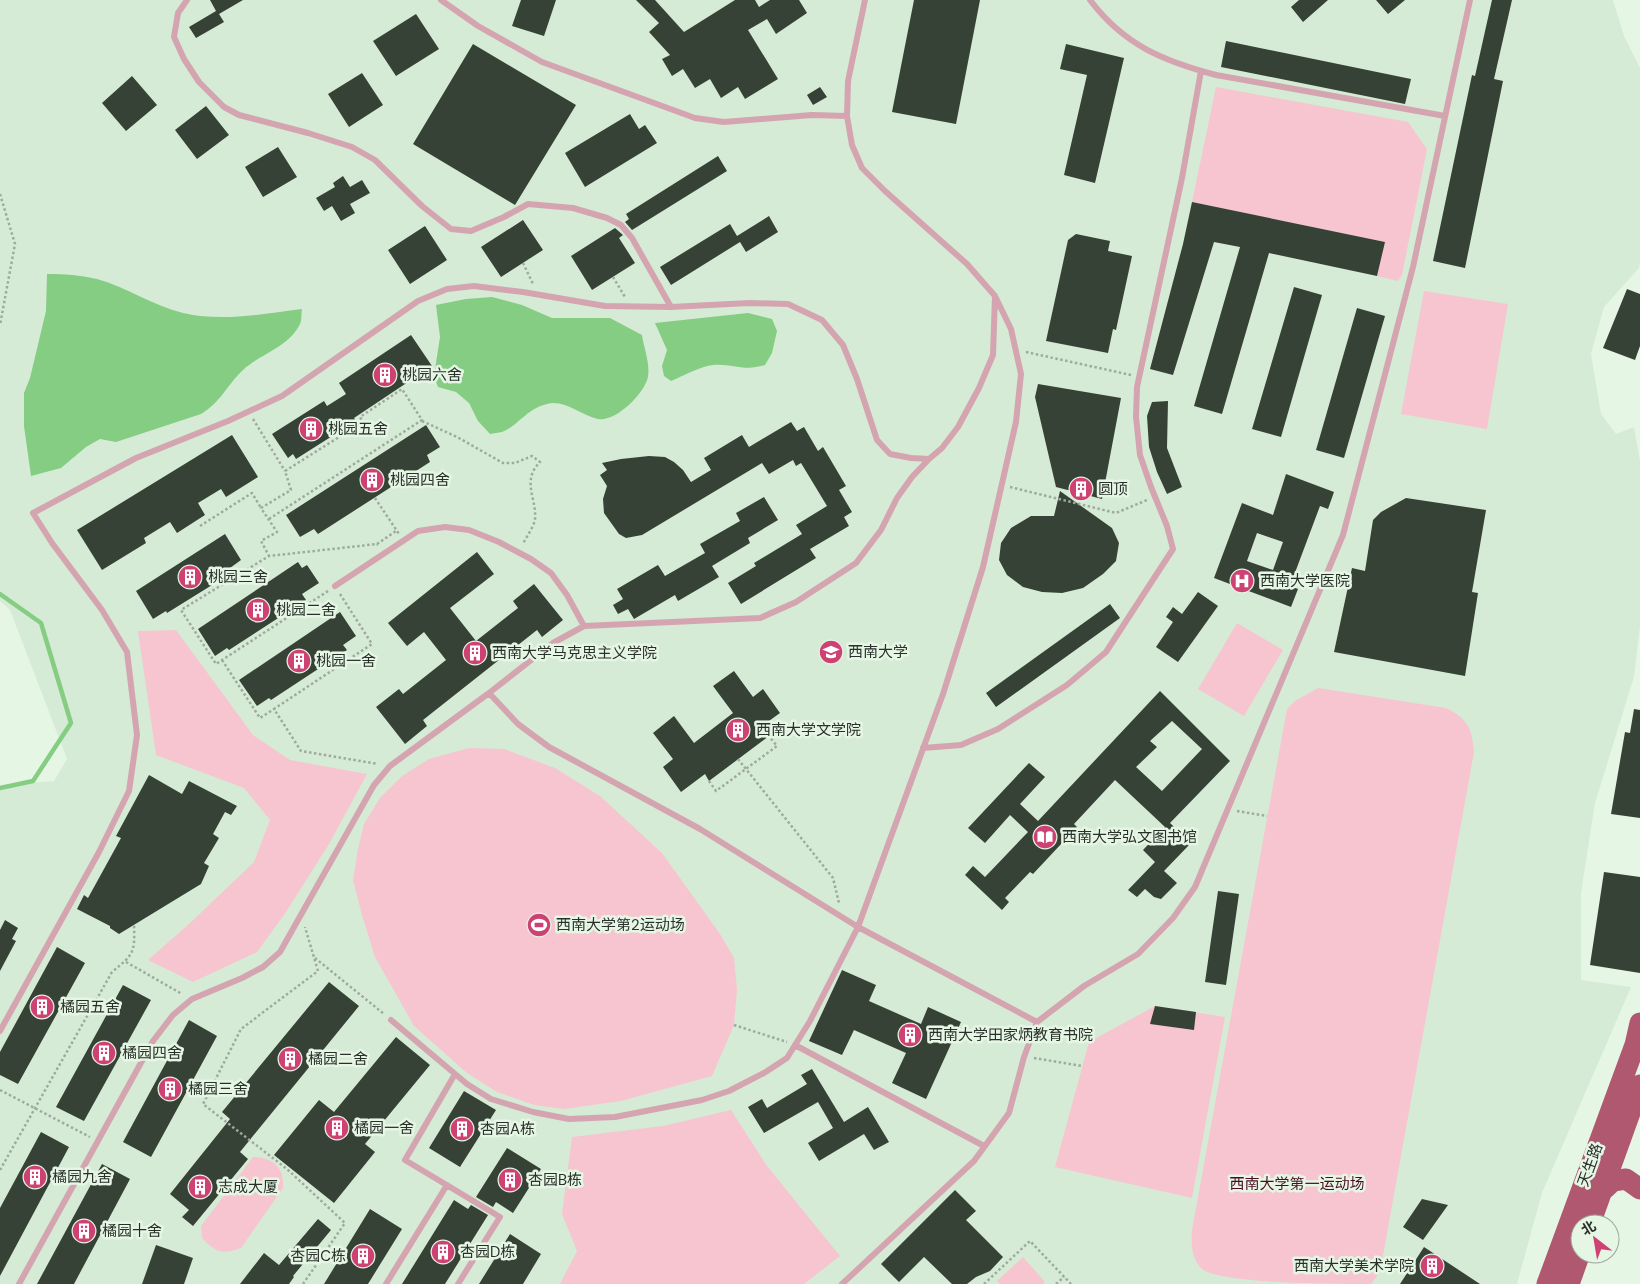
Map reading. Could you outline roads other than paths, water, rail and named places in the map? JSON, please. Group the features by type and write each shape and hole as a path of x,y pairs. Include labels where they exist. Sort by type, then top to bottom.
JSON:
{"highway":[{"path":"1640,1023 1635,1045 1640,1093"},
{"name":"天生路","path":"1547,1284 1635,1045"},
{"name":"天生路","path":"1593,1214 1640,1093"},
{"path":"1600,1193 1613,1181 1626,1179 1640,1188"},
{"path":"1569,1284 1576,1264"}],"lane":[{"path":"186,0 178,13 174,37 184,59 199,82 224,107 239,115 308,133 352,148 375,160 422,206 451,229 471,231 528,204 573,208 607,218 621,225 632,238 671,307"},
{"path":"441,0 478,26 542,62 695,118 724,122 812,115 846,116"},
{"path":"391,1020 455,1074 492,1099 533,1112 569,1119 615,1117 702,1100 730,1091 787,1058 810,1021 858,927 923,748 983,568 1016,422 1021,374 1011,329 995,296 966,264 862,168 852,145 846,116 848,81 865,0"},
{"path":"1090,0 1122,35 1154,54 1183,66 1201,71 1445,116"},
{"path":"842,1284 974,1161 1009,1112 1036,1022 1084,986 1138,954 1173,918 1195,887 1342,535 1413,267 1470,0"},
{"path":"923,748 961,745 998,729 1067,685 1106,652 1173,549 1167,526 1140,455 1136,418 1137,387 1182,178 1201,71"},
{"path":"0,1031 99,852 129,791 137,735 127,652 102,610 52,543 33,513 136,458 282,396 418,302 447,289 474,286 538,294 604,306 671,307 749,303 788,304 822,320 843,345 857,379 877,440 890,454 930,459"},
{"path":"19,1284 153,1041 173,1016 192,999 263,967 280,952 374,785 390,766 553,643 584,626 760,618 796,602 856,563 881,530 902,491 912,477 942,448 958,427 979,388 993,355 995,296"},
{"path":"335,586 418,531 445,527 469,530 499,542 531,559 551,573 567,595 584,626"},
{"path":"489,693 518,724 549,747 700,829 858,927 1036,1022"},
{"path":"795,1044 984,1146"},
{"path":"455,1074 405,1160 500,1217 458,1284"},
{"path":"386,1284 447,1185"}],"waterway":[{"path":"0,594 41,623 71,723 33,781 0,788"}],"place":[{"name":"桃园六舍","path":"385,375"},
{"name":"桃园五舍","path":"311,429"},
{"name":"桃园四舍","path":"372,480"},
{"name":"圆顶","path":"1081,489"},
{"name":"桃园三舍","path":"190,577"},
{"name":"西南大学医院","path":"1242,581"},
{"name":"桃园二舍","path":"258,610"},
{"name":"西南大学","path":"831,652"},
{"name":"西南大学马克思主义学院","path":"475,653"},
{"name":"桃园一舍","path":"299,661"},
{"name":"西南大学文学院","path":"738,730"},
{"name":"西南大学弘文图书馆","path":"1045,837"},
{"name":"西南大学第2运动场","path":"539,925"},
{"name":"橘园五舍","path":"42,1007"},
{"name":"西南大学田家炳教育书院","path":"910,1035"},
{"name":"橘园四舍","path":"104,1053"},
{"name":"橘园二舍","path":"290,1059"},
{"name":"橘园三舍","path":"170,1089"},
{"name":"橘园一舍","path":"337,1128"},
{"name":"杏园A栋","path":"462,1129"},
{"name":"橘园九舍","path":"35,1177"},
{"name":"杏园B栋","path":"510,1180"},
{"name":"志成大厦","path":"200,1187"},
{"name":"橘园十舍","path":"84,1231"},
{"name":"杏园D栋","path":"443,1252"},
{"name":"杏园C栋","path":"363,1256"},
{"name":"西南大学美术学院","path":"1432,1266"}],"park label":[{"name":"西南大学第一运动场","path":"1297,1184"}]}
